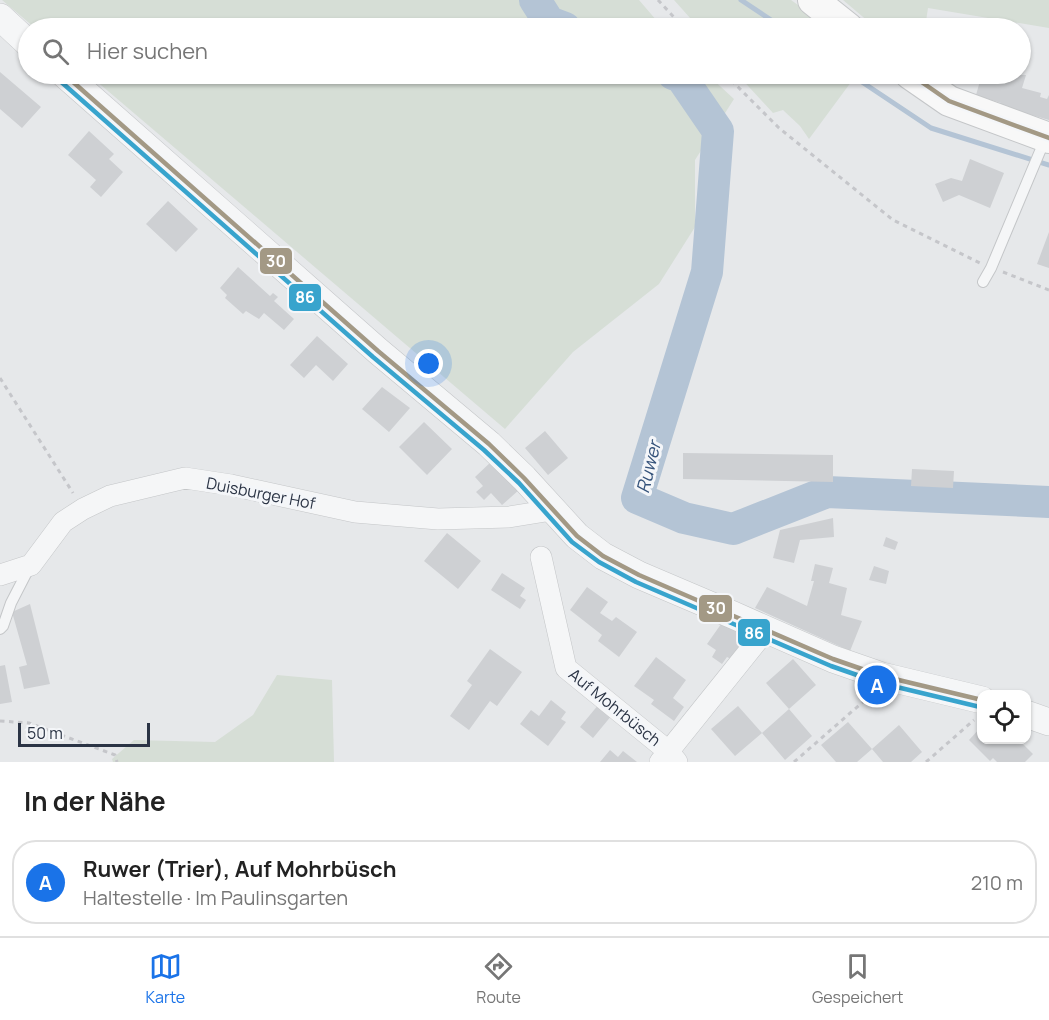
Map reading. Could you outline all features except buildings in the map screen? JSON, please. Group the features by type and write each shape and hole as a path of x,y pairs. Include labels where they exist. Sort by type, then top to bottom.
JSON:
{"main road":[{"path":"813,0 836,18"},
{"path":"924,84 949,101 1045,144"}],"street":[{"path":"0,17 18,34"},
{"path":"74,84 378,351 489,444 577,536 603,556 621,567 766,630 863,670 976,711"},
{"name":"Duisburger Hof","path":"31,565 63,522 83,509 110,496 185,478 231,485 367,513 438,519 509,517 552,510"},
{"name":"Auf Mohrbüsch","path":"541,557 566,668 668,758 766,630"},
{"path":"0,575 31,565"},
{"path":"1031,716 1049,722"}],"lane":[{"path":"983,282 1045,144"},
{"path":"0,629 31,565"}],"path":[{"path":"658,0 675,18"},
{"path":"735,84 779,128 893,220 991,268 1049,290"},
{"path":"0,378 83,509"},
{"path":"794,762 873,693"},
{"path":"926,762 976,711"},
{"path":"0,721 29,723 115,755 117,762"}],"shaded area":[{"path":"2,0 639,0 654,18 23,18"},
{"path":"674,0 791,0 816,18 690,18"},
{"path":"843,0 1049,0 1049,28 1031,25 1031,18 988,18 928,8 926,18 864,18"},
{"path":"100,84 718,84 734,99 695,160 695,227 659,284 573,352 505,429"},
{"path":"746,84 850,84 809,139 800,126 783,110 773,113"},
{"path":"277,675 332,680 334,762 113,762 112,759 134,740 215,742 253,715"}],"waterway":[{"name":"Ruwer","path":"535,0 546,18"},
{"path":"741,0 768,18"},
{"name":"Ruwer","path":"686,84 718,131 707,272 637,498 684,518 733,529 827,492 1049,502"},
{"path":"865,84 931,128 1049,165"}],"transit line":[{"name":"86","path":"64,84 373,357 484,450 519,483 572,542 599,562 636,582 831,666 880,683 977,706"},
{"name":"30","path":"75,84 378,351 489,444 577,536 603,556 639,575 833,659 882,676 977,699"},
{"name":"30","path":"924,84 949,101 1049,138"}],"place":[{"name":"Ruwer (Trier), Auf Mohrbüsch","path":"877,685"}]}
